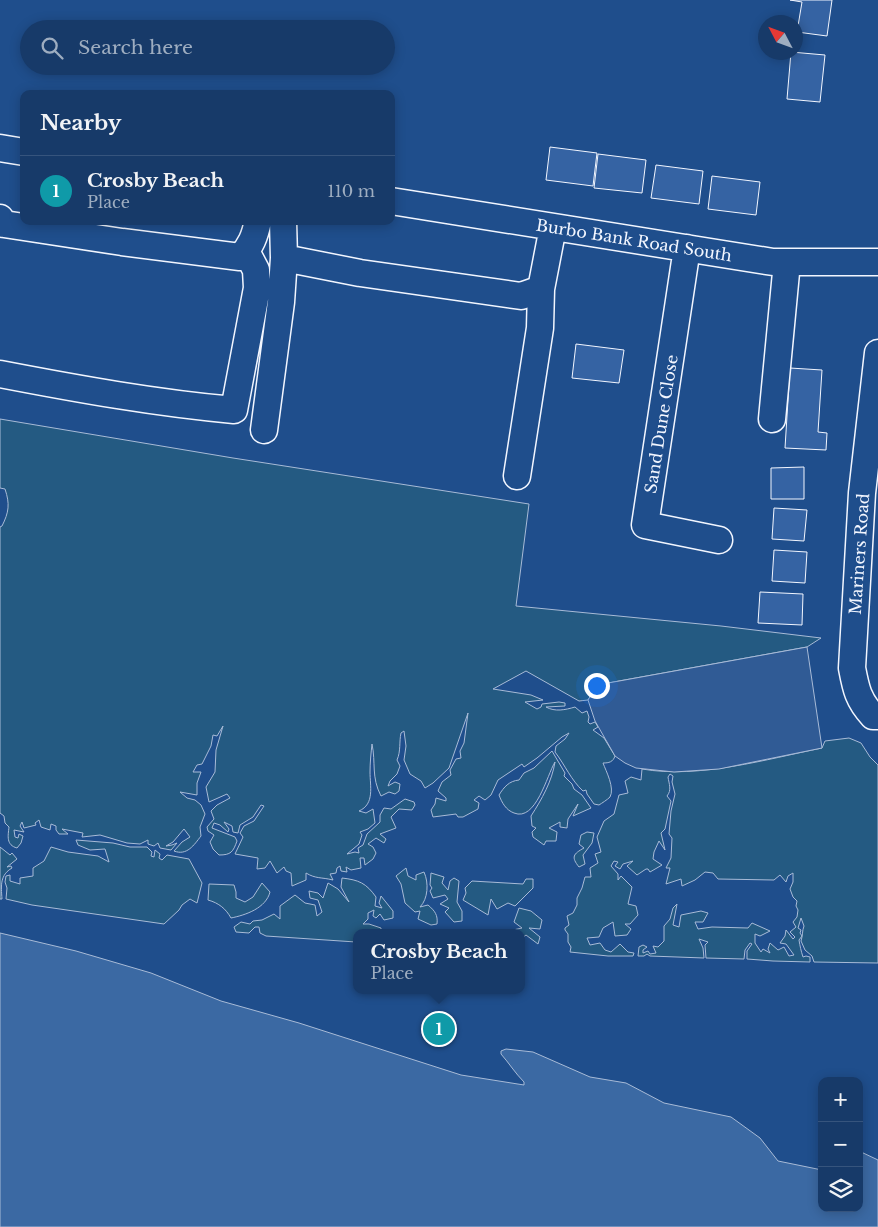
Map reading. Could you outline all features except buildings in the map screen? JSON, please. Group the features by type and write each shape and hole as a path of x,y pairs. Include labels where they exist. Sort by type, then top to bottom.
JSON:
{"street":[{"name":"Burbo Bank Road South","path":"395,202 773,262 878,262"},
{"path":"1,224 240,257 253,239 257,225"},
{"path":"264,430 282,302 284,258 282,225"},
{"path":"517,476 540,328 541,289 553,227"},
{"name":"Sand Dune Close","path":"687,248 645,526 719,540"},
{"path":"0,374 93,392 234,410 258,288 256,270 246,251"},
{"path":"284,258 360,273 521,296 541,289"},
{"path":"772,419 787,262"},
{"name":"Mariners Road","path":"878,353 870,493 852,668 856,688 863,705 873,716 878,716"}],"shaded area":[{"path":"0,419 233,458 529,504 516,606 821,638 807,647 597,685 588,700 579,701 526,671 493,689 531,695 543,700 525,702 537,709 542,704 559,702 565,703 565,706 546,707 560,710 575,707 582,713 587,711 588,722 590,724 595,722 598,727 593,730 604,738 615,756 610,762 603,763 610,780 611,793 610,797 599,805 594,804 586,790 583,791 579,787 555,752 556,746 569,733 524,767 522,764 498,780 491,795 485,800 479,796 474,800 479,803 478,809 463,817 458,817 456,814 433,817 431,810 436,798 446,801 446,798 438,791 442,782 451,775 450,770 456,759 461,758 460,751 464,743 468,713 449,768 425,788 421,781 410,774 404,760 406,746 404,731 401,733 397,760 400,766 397,774 388,786 395,782 400,784 399,791 395,794 389,792 381,796 376,783 372,744 370,799 364,808 359,811 366,813 373,809 375,823 368,829 360,832 362,835 359,844 347,854 359,853 358,848 363,845 367,834 380,822 380,815 384,808 391,809 405,799 414,802 415,805 412,810 399,809 391,817 396,828 380,834 386,839 384,843 376,838 368,844 373,847 376,853 373,859 365,865 364,858 360,858 361,868 351,870 346,867 347,872 341,871 340,866 337,868 336,873 330,874 333,880 306,873 306,880 292,886 291,873 286,871 284,867 277,873 270,861 265,868 257,869 258,858 235,854 243,837 240,833 244,826 254,821 264,806 261,805 253,817 240,825 238,833 233,832 232,826 224,822 229,829 228,832 220,825 214,823 212,828 235,837 237,841 233,850 226,854 219,855 213,849 210,842 214,835 208,831 207,827 214,819 211,811 217,805 230,798 227,794 209,802 206,787 215,772 216,750 223,726 217,736 213,735 211,746 202,764 197,765 193,772 201,772 197,783 197,795 180,792 201,805 205,814 200,827 201,836 186,851 174,851 182,842 190,837 184,829 173,842 166,846 177,843 171,850 160,848 158,843 154,846 148,844 148,840 140,844 127,843 100,835 82,837 83,833 62,829 68,834 59,834 56,826 51,824 50,830 41,827 39,820 35,823 36,825 24,828 22,822 20,826 24,832 14,830 15,837 18,838 19,834 23,836 17,848 13,847 8,837 9,827 5,823 4,816 0,813 0,527 6,516 8,499 5,489 0,488"},
{"path":"807,647 822,748 719,769 674,772 636,768 615,756 595,721 588,700 597,685"},
{"path":"849,738 861,743 878,765 878,963 814,962 801,941 802,937 803,930 804,926 801,918 798,928 801,930 802,936 799,940 800,946 803,957 810,957 810,962 747,959 747,951 752,944 750,943 745,950 744,959 706,958 705,945 708,942 699,939 703,948 704,958 650,956 647,954 638,956 639,947 643,945 647,947 643,950 643,953 648,951 650,954 656,953 653,946 658,947 664,941 664,926 670,919 673,908 677,904 673,925 679,927 681,915 701,911 708,913 703,922 695,922 698,929 712,927 748,928 752,923 770,931 760,936 755,934 755,943 761,952 763,949 770,953 768,949 770,943 778,950 784,947 789,956 794,955 786,944 780,943 785,936 786,930 793,939 795,937 790,932 796,927 793,922 797,917 798,910 796,906 797,901 790,889 793,882 793,873 788,876 786,882 780,875 774,880 718,879 713,873 705,872 695,880 682,886 681,879 666,884 670,868 666,868 671,858 672,838 669,834 675,794 672,782 673,776 670,774 668,777 670,789 667,796 671,801 665,829 661,833 665,850 659,841 653,859 662,865 650,872 646,869 637,875 627,866 633,861 623,864 620,869 615,866 618,862 614,861 611,866 618,874 618,880 621,876 632,887 628,904 636,906 638,915 630,924 625,924 631,929 627,935 615,936 613,922 603,928 599,937 587,938 590,945 600,943 605,950 611,952 620,944 628,952 634,953 633,956 608,956 570,952 571,947 565,930 569,925 567,916 573,913 577,905 577,898 585,877 591,877 590,868 598,863 595,854 601,852 597,837 604,821 614,814 619,795 628,793 625,781 631,777 641,780 642,769 664,771 710,770 822,748 825,741"},
{"path":"552,751 565,773 564,776 574,789 582,795 591,808 573,816 578,804 568,819 567,828 560,827 560,822 549,828 557,832 556,841 546,841 544,845 533,837 532,832 536,828 532,826 531,816 546,790 555,762 540,796 529,811 522,814 511,812 501,801 499,795 507,785 519,780 524,773 534,768"},
{"path":"587,832 594,833 592,843 583,855 585,864 579,867 574,856 584,848 579,844 581,835"},
{"path":"76,840 113,843 130,847 147,847 152,852 151,856 154,857 155,850 160,854 159,858 162,860 167,855 189,859 202,883 197,903 190,899 164,924 32,905 6,899 6,876 10,875 10,881 20,884 20,878 33,876 33,868 44,861 51,847 68,852 98,856 109,862 105,849 90,850 78,845"},
{"path":"0,847 10,855 12,853 17,859 7,867 11,866 12,868 3,877 2,899 0,899"},
{"path":"406,868 408,876 416,880 416,875 424,872 427,881 427,891 425,900 420,907 428,905 434,911 437,924 431,925 418,919 420,911 415,912 405,903 401,884 396,876"},
{"path":"431,873 444,877 442,883 448,890 450,881 454,878 459,881 457,902 462,911 462,921 454,922 445,912 449,908 440,904 448,899 445,895 433,898 430,891 432,888 430,885"},
{"path":"342,878 358,881 365,885 376,897 375,906 382,908 379,903 381,896 393,911 393,918 384,920 380,914 376,918 373,916 374,910 368,913 368,919 363,924 369,924 381,929 353,929 353,942 266,936 260,933 259,927 255,927 249,933 236,932 234,927 241,922 250,924 253,921 262,920 274,914 280,919 280,906 295,895 305,903 315,905 317,916 322,912 318,900 310,898 309,891 318,893 323,898 328,883 338,889 349,902 341,887"},
{"path":"526,879 533,879 533,888 515,906 508,903 497,909 491,899 488,915 463,900 466,893 465,888 472,881 523,884"},
{"path":"262,883 270,892 268,898 255,910 243,915 231,918 222,907 208,900 209,884 234,885 236,898 245,902 253,897"},
{"path":"519,908 531,911 542,920 540,929 529,928 540,937 538,944 525,936 525,929 518,929 522,928 514,922"},
{"path":"0,933 76,951 151,973 221,1001 299,1023 461,1075 524,1085 524,1082 501,1054 501,1051 506,1049 533,1052 590,1077 626,1083 664,1103 731,1117 760,1138 778,1161 818,1169 818,1212 863,1212 863,1153 878,1160 878,1227 0,1227"}],"place":[{"name":"Crosby Beach","path":"439,1029"}]}
